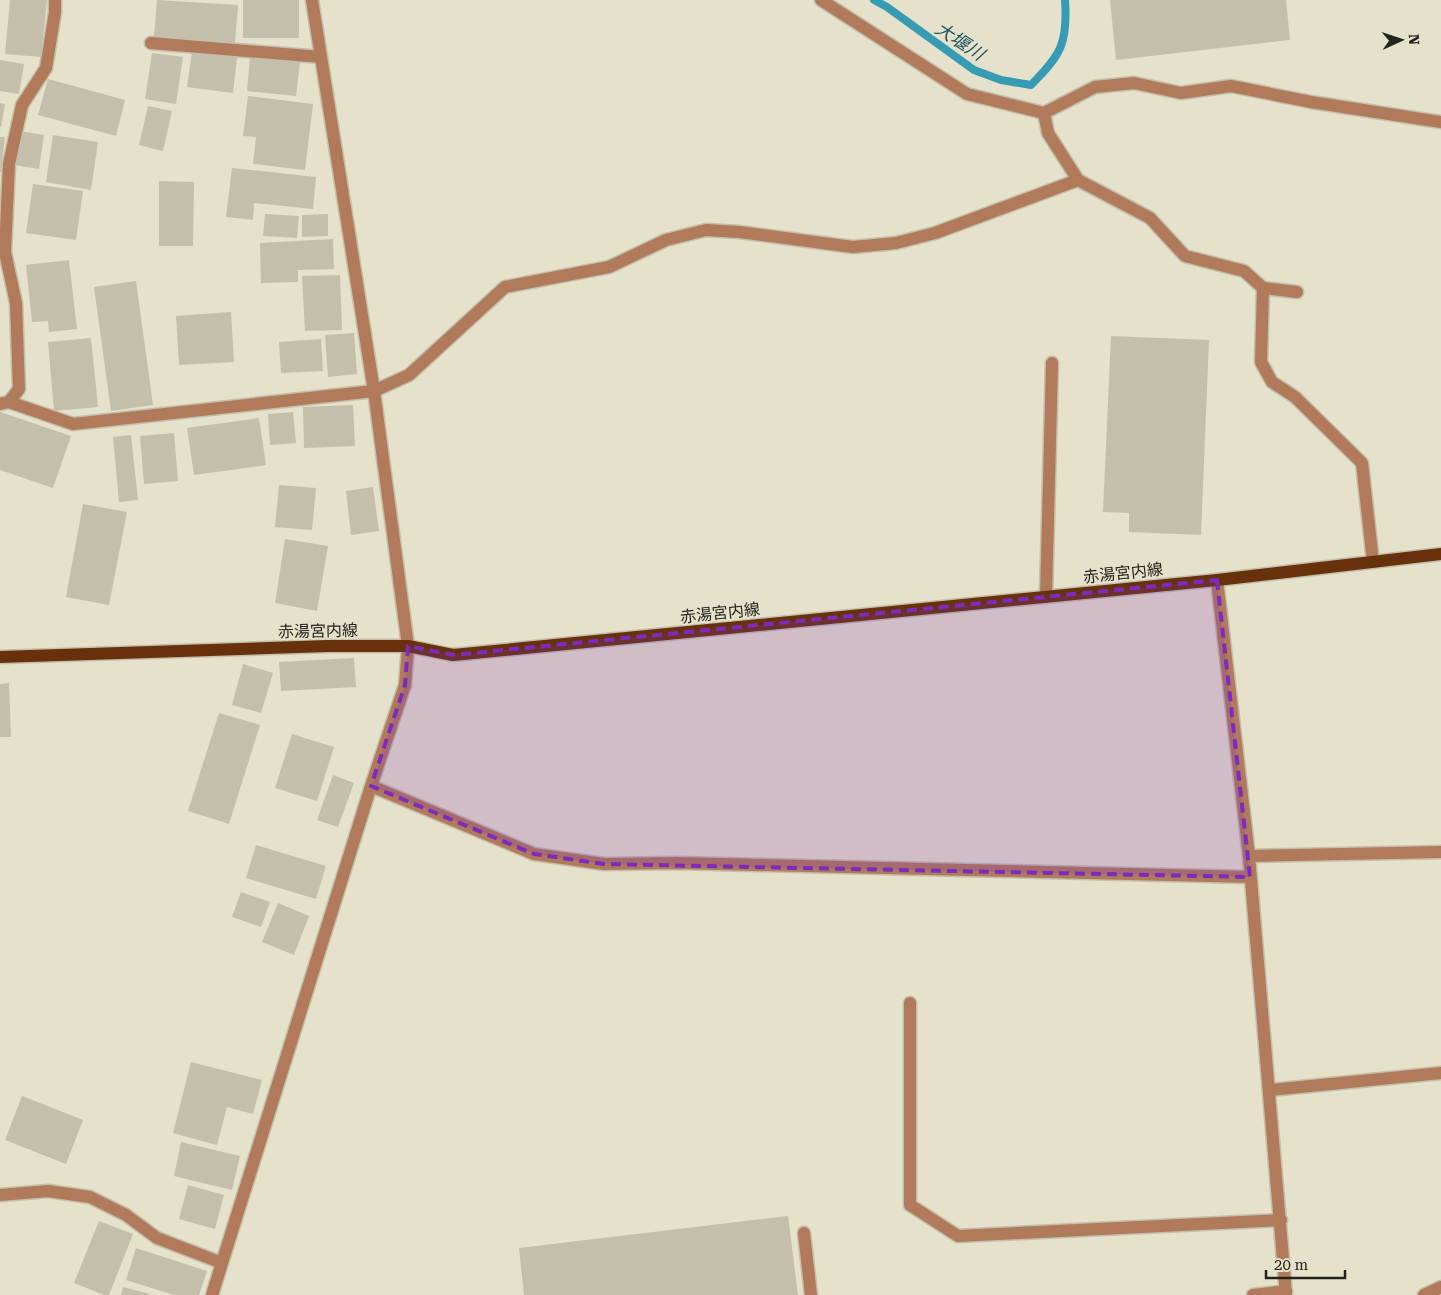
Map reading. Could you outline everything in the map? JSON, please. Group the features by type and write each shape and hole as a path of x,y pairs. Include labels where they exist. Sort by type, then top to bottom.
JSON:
{"main road":[{"name":"赤湯宮内線","path":"0,657 328,646 408,646 453,655 1217,580 1441,554"}],"street":[{"path":"55,0 55,12 46,68 22,105 9,164 5,252 16,303 18,389 5,403 73,424 374,391 408,375 505,287 609,267 666,240 706,230 739,232 853,246 896,243 935,232 1078,180"},
{"path":"212,1295 371,786 406,685 408,646 374,391 312,0"},
{"path":"821,0 967,94 1044,113 1095,87 1134,83 1181,93 1231,86 1311,102 1441,122"},
{"path":"151,43 321,57"},
{"path":"1044,113 1048,133 1078,180 1150,218 1185,256 1244,270 1263,288 1297,292"},
{"path":"1263,288 1261,362 1272,382 1295,397 1362,463 1373,562"},
{"path":"1046,597 1052,363"},
{"path":"1217,580 1248,856 1270,1090 1286,1293 1254,1295"},
{"path":"371,786 534,854 604,864 677,863 1250,878"},
{"path":"1248,856 1441,852"},
{"path":"910,1003 910,1205 958,1236 1281,1220"},
{"path":"1270,1090 1441,1073"},
{"path":"0,1195 48,1191 90,1197 126,1215 157,1238 222,1264"},
{"path":"804,1233 811,1295"},
{"path":"1424,1295 1441,1287"}],"highlighted area":[{"path":"1217,580 1250,877 604,864 534,854 371,786 405,685 408,646 453,655"}],"building":[{"path":"10,0 47,0 41,57 5,54"},
{"path":"157,0 238,5 235,43 154,36"},
{"path":"243,0 299,0 299,38 243,38"},
{"path":"1110,0 1286,0 1290,40 1116,60"},
{"path":"192,52 237,57 233,93 187,87"},
{"path":"152,53 183,57 176,104 145,99"},
{"path":"250,58 300,62 296,96 247,91"},
{"path":"0,60 24,64 19,94 0,91"},
{"path":"48,79 125,100 116,136 38,115"},
{"path":"248,96 313,104 305,170 253,164 256,137 243,136"},
{"path":"0,103 5,104 1,127 0,127"},
{"path":"148,106 172,111 163,151 139,145"},
{"path":"19,131 44,135 39,169 14,165"},
{"path":"53,135 98,142 91,190 46,182"},
{"path":"0,137 5,137 1,172 0,172"},
{"path":"232,168 316,177 313,209 254,203 253,220 226,217"},
{"path":"159,181 194,182 193,246 159,246"},
{"path":"33,184 83,191 76,240 26,233"},
{"path":"265,214 299,216 297,238 263,236"},
{"path":"328,214 328,236 302,237 302,215"},
{"path":"333,239 334,269 298,270 298,282 261,283 260,243"},
{"path":"69,260 77,329 49,332 48,321 32,322 26,265"},
{"path":"340,275 342,330 305,331 302,276"},
{"path":"136,281 153,405 111,411 94,287"},
{"path":"231,312 234,362 179,365 176,316"},
{"path":"354,333 357,374 328,377 325,335"},
{"path":"1111,336 1209,340 1201,535 1129,532 1129,513 1103,512"},
{"path":"91,338 98,407 54,411 48,342"},
{"path":"321,339 323,371 281,373 279,342"},
{"path":"353,405 355,446 304,448 303,407"},
{"path":"0,412 71,436 53,488 0,470"},
{"path":"293,412 296,443 270,445 268,414"},
{"path":"259,418 266,465 194,475 187,428"},
{"path":"174,433 178,481 144,484 140,436"},
{"path":"131,435 138,500 119,502 113,437"},
{"path":"279,485 316,488 312,530 275,527"},
{"path":"373,487 379,531 351,535 346,491"},
{"path":"83,504 127,512 109,605 66,597"},
{"path":"285,539 328,546 317,611 275,603"},
{"path":"354,658 356,687 281,691 279,662"},
{"path":"243,664 273,673 261,713 232,705"},
{"path":"9,683 11,737 0,737 0,684"},
{"path":"219,713 260,725 229,824 188,811"},
{"path":"292,734 334,747 317,801 275,788"},
{"path":"333,775 354,783 338,827 317,820"},
{"path":"256,845 326,866 316,899 246,878"},
{"path":"241,892 270,902 261,927 232,917"},
{"path":"278,903 309,916 294,955 262,942"},
{"path":"191,1062 262,1080 253,1114 227,1107 217,1145 173,1133"},
{"path":"22,1096 83,1120 66,1164 5,1140"},
{"path":"181,1142 240,1156 232,1190 174,1176"},
{"path":"188,1185 224,1195 215,1229 179,1219"},
{"path":"788,1216 798,1295 524,1295 519,1248"},
{"path":"99,1221 133,1234 109,1295 104,1295 74,1283"},
{"path":"136,1248 207,1271 199,1295 174,1295 126,1280"},
{"path":"123,1287 150,1294 121,1295"}],"waterway":[{"name":"大堰川","path":"874,0 887,7 974,70 1001,80 1031,85 1056,56 1060,47 1065,27 1065,0"}]}
